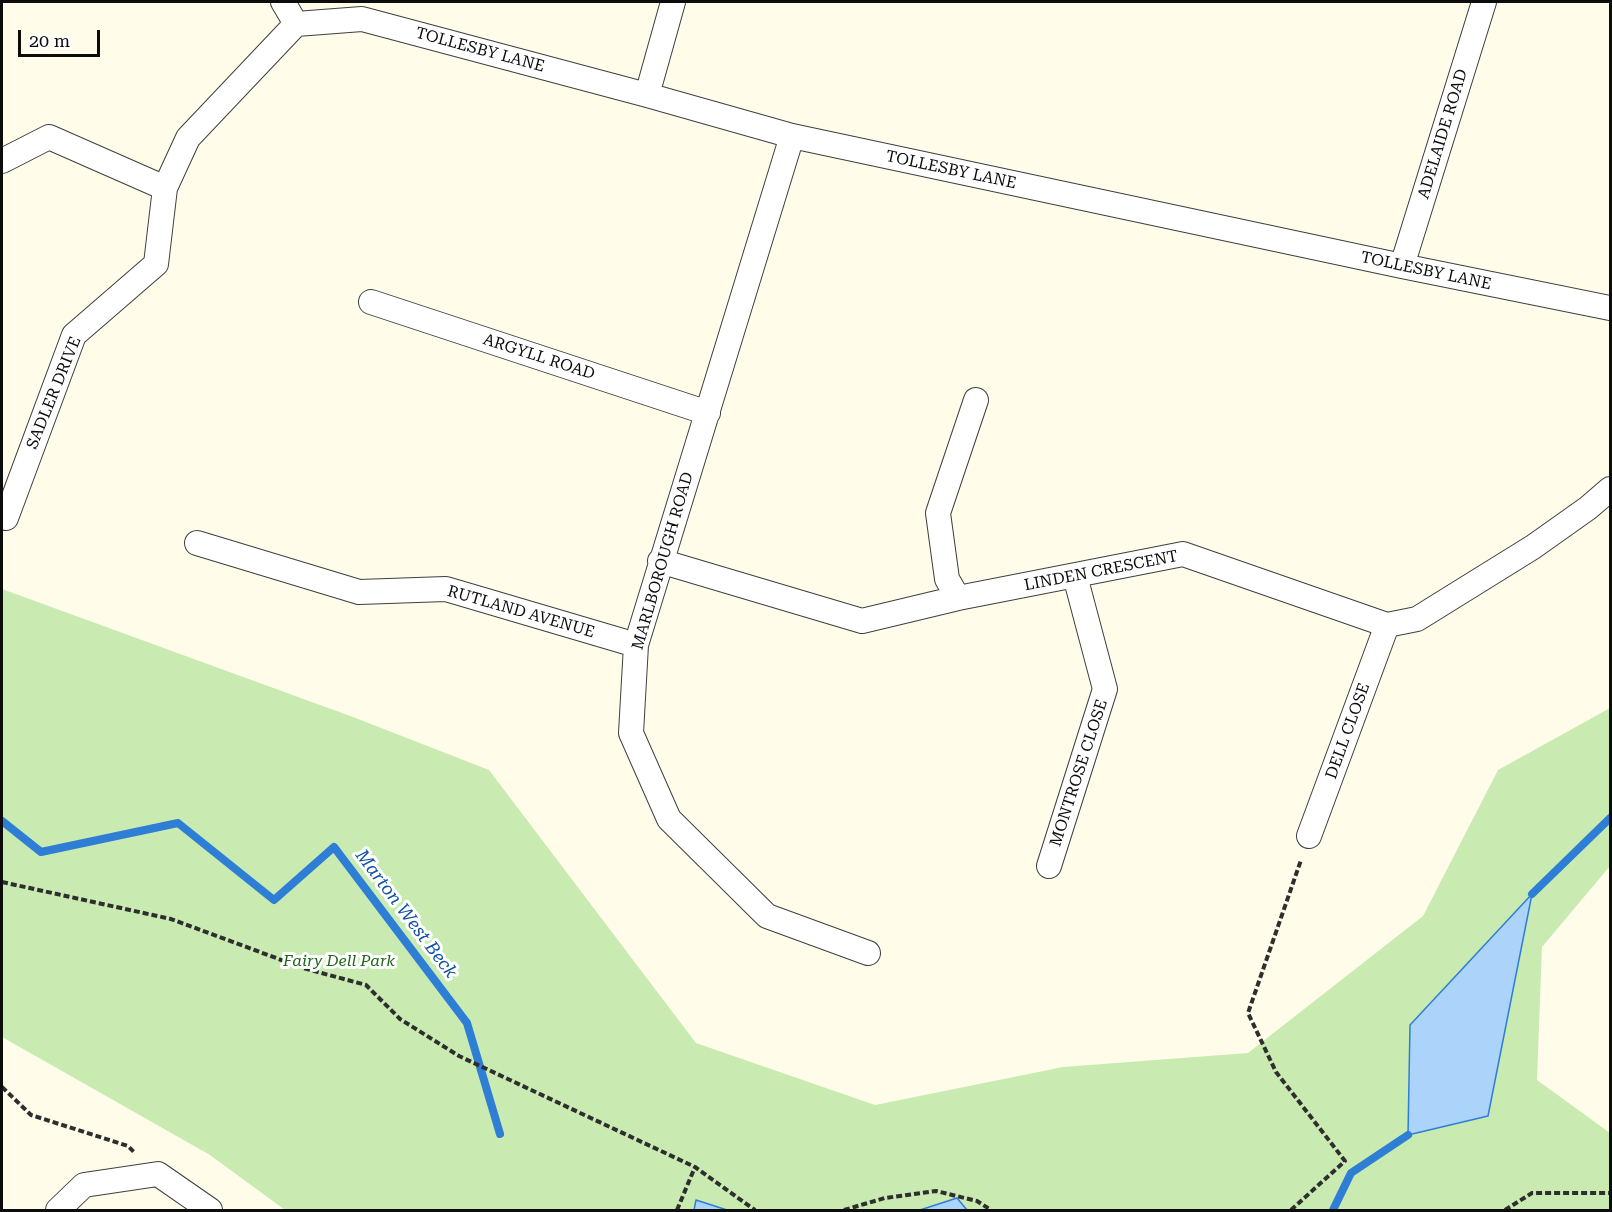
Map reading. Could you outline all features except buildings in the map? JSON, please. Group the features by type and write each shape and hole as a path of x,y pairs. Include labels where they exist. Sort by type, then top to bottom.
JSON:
{"street":[{"path":"283,2 296,24"},
{"path":"647,95 673,2"},
{"name":"ADELAIDE ROAD","path":"1402,266 1484,2"},
{"name":"TOLLESBY LANE","path":"296,24 362,18 792,136 1402,266 1611,308"},
{"name":"SADLER DRIVE","path":"6,519 74,335 156,264 165,188 188,138 296,24"},
{"name":"MARLBOROUGH ROAD","path":"792,136 636,645 631,733 669,819 767,916 868,953"},
{"path":"2,161 50,137 165,188"},
{"name":"ARGYLL ROAD","path":"371,302 708,413"},
{"path":"958,598 947,579 938,513 976,400"},
{"path":"1388,625 1417,619 1533,547 1611,489"},
{"name":"RUTLAND AVENUE","path":"197,543 358,592 446,589 636,645"},
{"name":"LINDEN CRESCENT","path":"660,561 862,621 958,598 1183,554 1388,625"},
{"name":"MONTROSE CLOSE","path":"1049,866 1105,689 1075,576"},
{"name":"DELL CLOSE","path":"1309,836 1388,625"},
{"path":"58,1210 84,1185 158,1174 210,1210"}],"path":[{"path":"1291,1210 1345,1161 1276,1072 1248,1013 1309,836"},
{"path":"2,882 171,919 303,968 366,985 400,1019 459,1056 695,1167 755,1210"},
{"path":"2,1087 30,1115 129,1146 158,1174"},
{"path":"677,1210 695,1167"},
{"path":"844,1210 885,1198 936,1191 977,1201 991,1210"},
{"path":"1505,1210 1532,1193 1611,1193"}],"green space":[{"name":"Fairy Dell Park","path":"2,589 353,717 489,770 696,1043 875,1105 1063,1067 1248,1053 1423,916 1498,770 1610,708 1610,866 1542,947 1537,1080 1610,1133 1610,1210 285,1210 210,1155 2,1037"}],"water":[{"path":"1532,894 1488,1116 1408,1135 1410,1025"},
{"path":"957,1198 967,1210 920,1210"},
{"path":"696,1200 727,1210 694,1210"}],"waterway":[{"path":"1532,894 1610,818"},
{"name":"Marton West Beck","path":"2,821 41,852 178,823 274,900 334,847 467,1023 500,1134"},
{"path":"1333,1210 1351,1173 1408,1135"}]}
